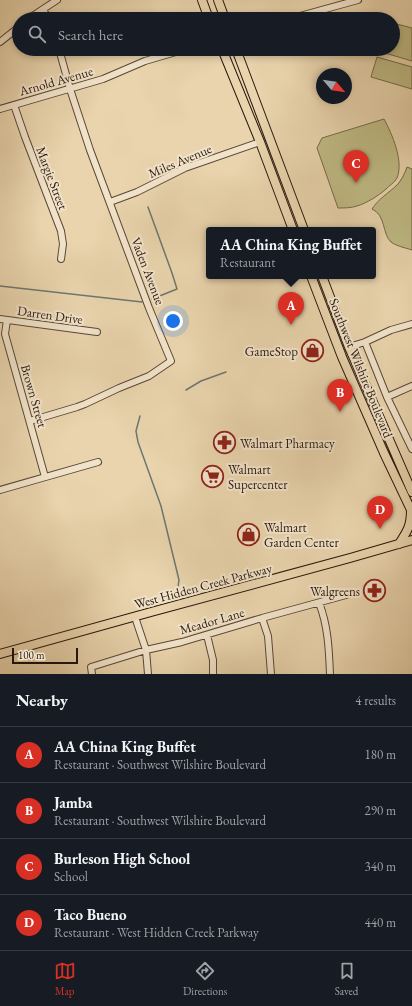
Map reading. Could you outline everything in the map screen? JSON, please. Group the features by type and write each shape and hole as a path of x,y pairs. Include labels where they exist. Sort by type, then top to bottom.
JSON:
{"main road":[{"path":"202,0 206,12"},
{"path":"218,0 222,12"},
{"path":"225,56 293,227"},
{"path":"239,56 303,227"},
{"name":"Southwest Wilshire Boulevard","path":"312,279 346,365 384,453 411,510"},
{"name":"Southwest Wilshire Boulevard","path":"323,279 349,347 412,492"},
{"path":"346,365 349,365 352,368 363,392 371,398"},
{"path":"399,544 409,529 411,510"},
{"name":"West Hidden Creek Parkway","path":"0,654 412,540"}],"street":[{"path":"38,12 57,0"},
{"path":"314,12 358,0"},
{"path":"0,42 12,32"},
{"name":"Vaden Avenue","path":"30,421 85,404 149,376 171,360 149,308 90,150 70,89 70,83 61,56"},
{"name":"Arnold Avenue","path":"0,109 103,79 145,61 162,56"},
{"name":"Margie Street","path":"14,105 25,138 61,231 63,244 61,259"},
{"name":"Miles Avenue","path":"110,202 137,192 185,168 260,142"},
{"name":"Brown Street","path":"3,319 5,334 45,477"},
{"name":"Darren Drive","path":"3,319 97,332"},
{"path":"349,347 365,342 391,330 412,324"},
{"path":"365,342 387,397 412,449"},
{"path":"387,397 412,386"},
{"path":"0,490 98,462"},
{"name":"Meador Lane","path":"92,674 91,667 146,650 346,595"},
{"path":"319,603 323,613 327,635 330,656 330,674"},
{"path":"135,617 146,650 148,674"},
{"path":"262,618 268,636 271,674"},
{"path":"207,634 213,660 213,674"}],"shaded area":[{"path":"400,25 412,28 412,61 395,56 400,56"},
{"path":"377,57 412,67 412,89 371,77"},
{"path":"384,119 398,156 399,171 397,178 383,192 361,205 348,208 338,208 317,148 322,138"},
{"path":"407,167 412,169 412,250 398,246 388,239 380,216 372,209 380,199 398,184"}],"waterway":[{"path":"148,207 177,289 152,299"},
{"path":"0,286 142,302"},
{"path":"186,390 201,381 226,372"},
{"path":"140,416 136,431 138,442 161,506 179,580 178,587 173,597"}],"place":[{"name":"Burleson High School","path":"356,183"},
{"name":"AA China King Buffet","path":"291,325"},
{"name":"GameStop","path":"313,351"},
{"name":"Jamba","path":"340,412"},
{"name":"Walmart Pharmacy","path":"224,443"},
{"name":"Walmart Supercenter","path":"212,476"},
{"name":"Taco Bueno","path":"380,529"},
{"name":"Walmart Garden Center","path":"248,534"},
{"name":"Walgreens","path":"375,591"}]}
